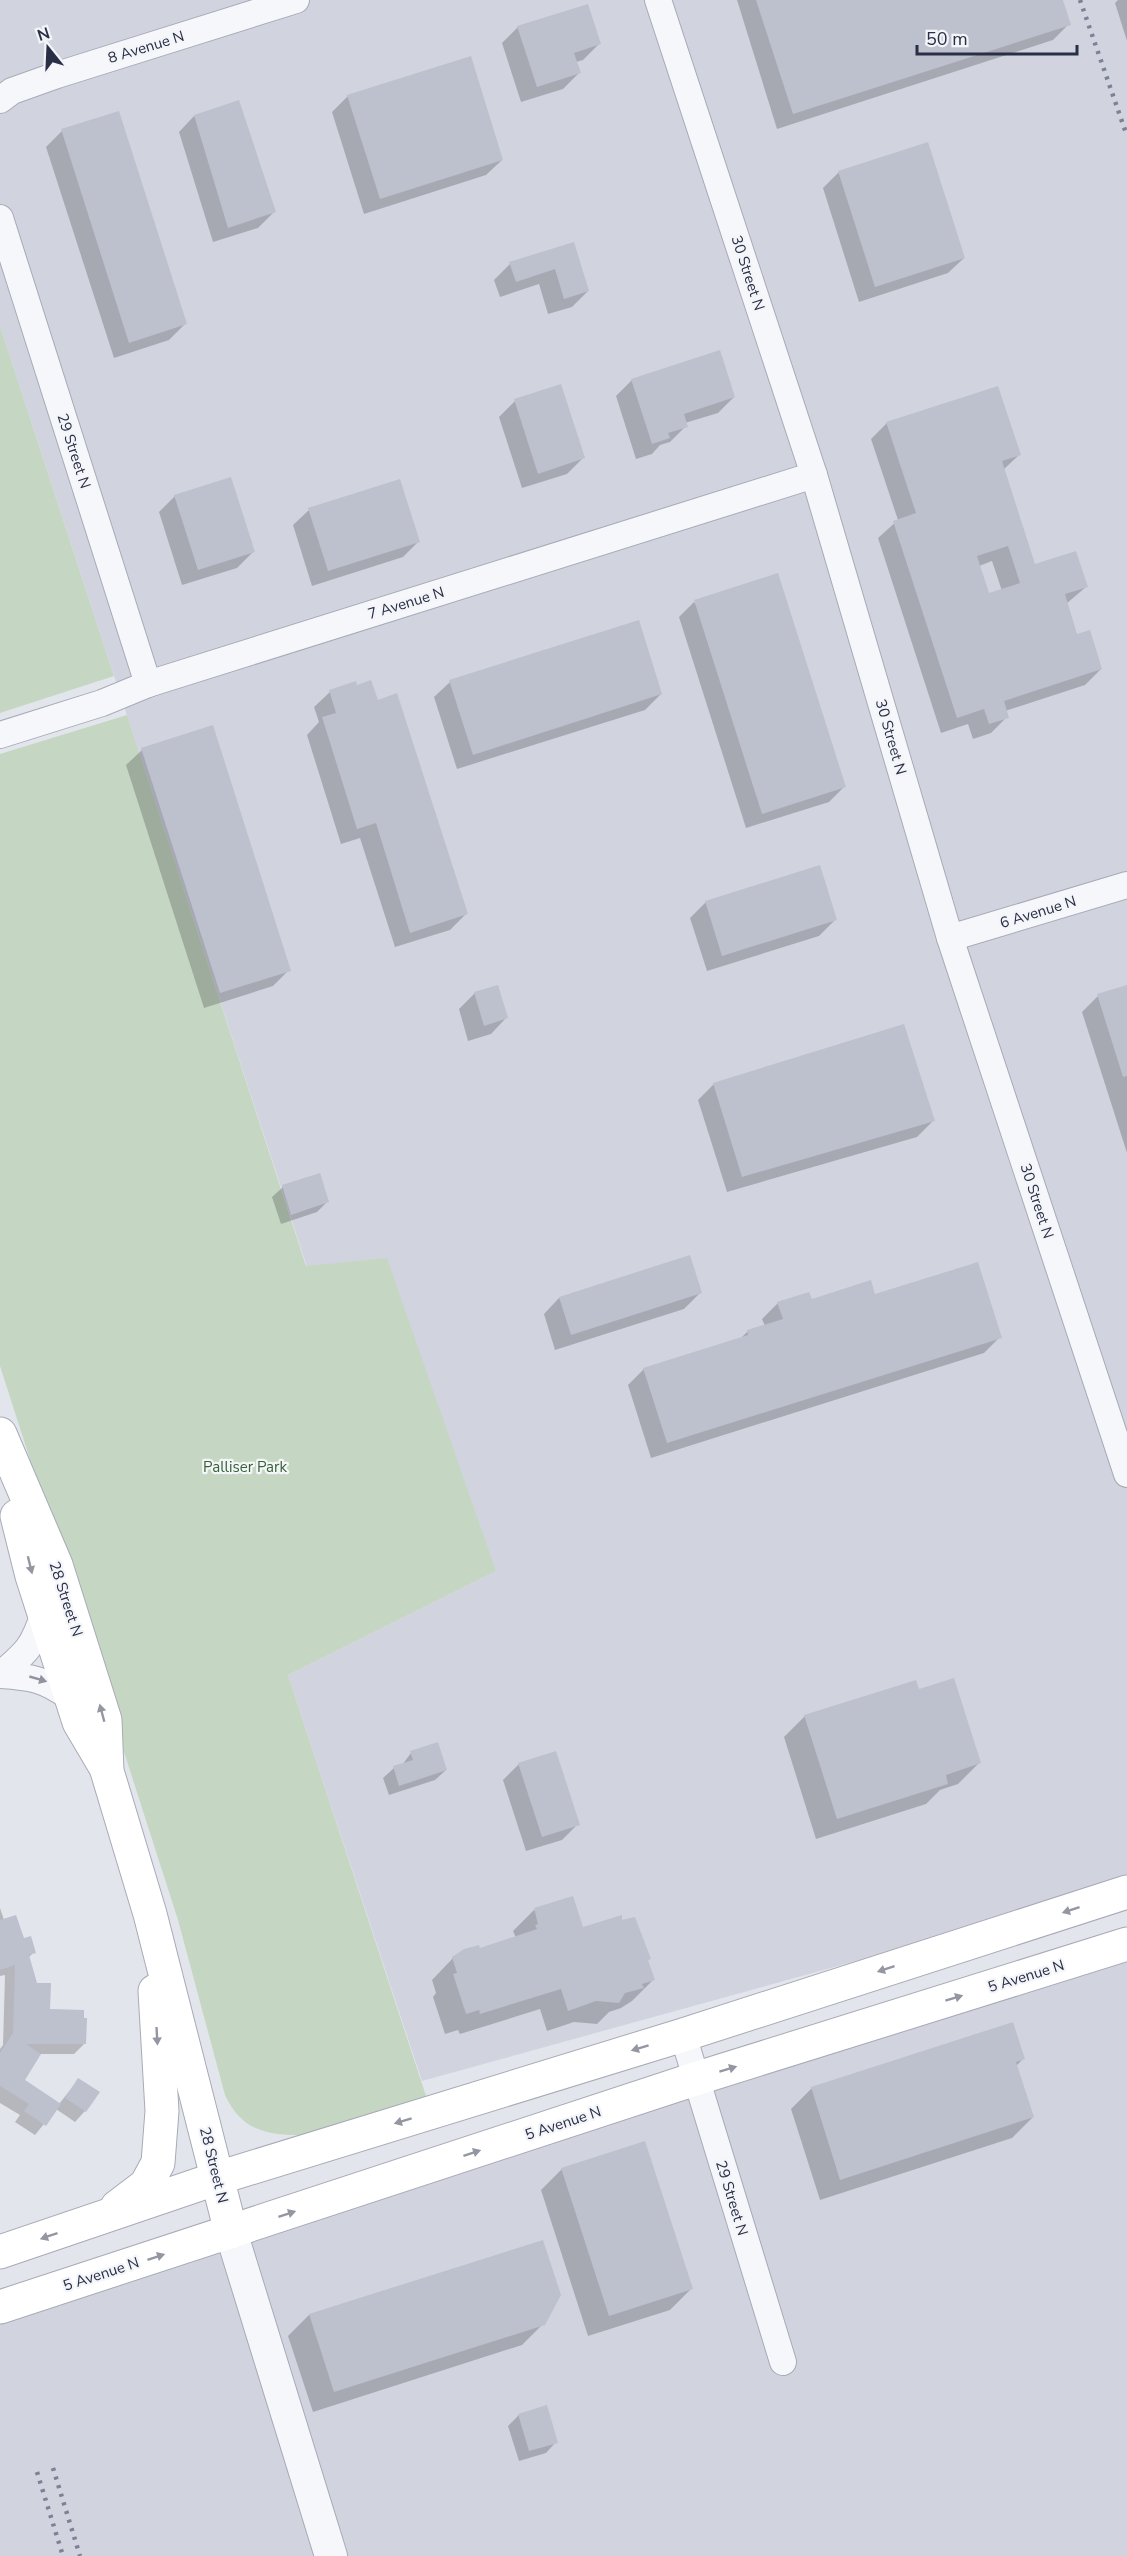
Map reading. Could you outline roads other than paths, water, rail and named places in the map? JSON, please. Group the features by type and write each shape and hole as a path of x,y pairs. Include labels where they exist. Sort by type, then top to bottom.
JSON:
{"main road":[{"name":"28 Street N","path":"0,1434 56,1565 105,1720 107,1771"},
{"name":"28 Street N","path":"0,1447 44,1613 71,1698 79,1722 107,1771 150,1914 231,2232"},
{"path":"0,2253 218,2178 683,2035 1127,1892"},
{"path":"98,2220 146,2185 158,2163 162,2112 150,1914"},
{"name":"5 Avenue N","path":"0,2307 695,2079 1127,1944"}],"street":[{"name":"8 Avenue N","path":"0,100 12,91 57,75 296,0"},
{"name":"30 Street N","path":"658,0 814,475 950,938 1127,1474"},
{"name":"29 Street N","path":"0,218 148,684"},
{"name":"7 Avenue N","path":"0,735 102,703 148,684 814,475"},
{"name":"6 Avenue N","path":"950,938 1127,885"},
{"path":"0,1675 35,1642 44,1613"},
{"path":"0,1675 32,1677 48,1682 71,1698"},
{"name":"29 Street N","path":"683,2035 783,2362"},
{"name":"28 Street N","path":"231,2232 331,2556"}],"railway":[{"path":"1080,0 1127,136"},
{"path":"53,2468 80,2556"},
{"path":"37,2472 63,2556"}],"park label":[{"name":"Palliser Park","path":"245,1467"}]}
